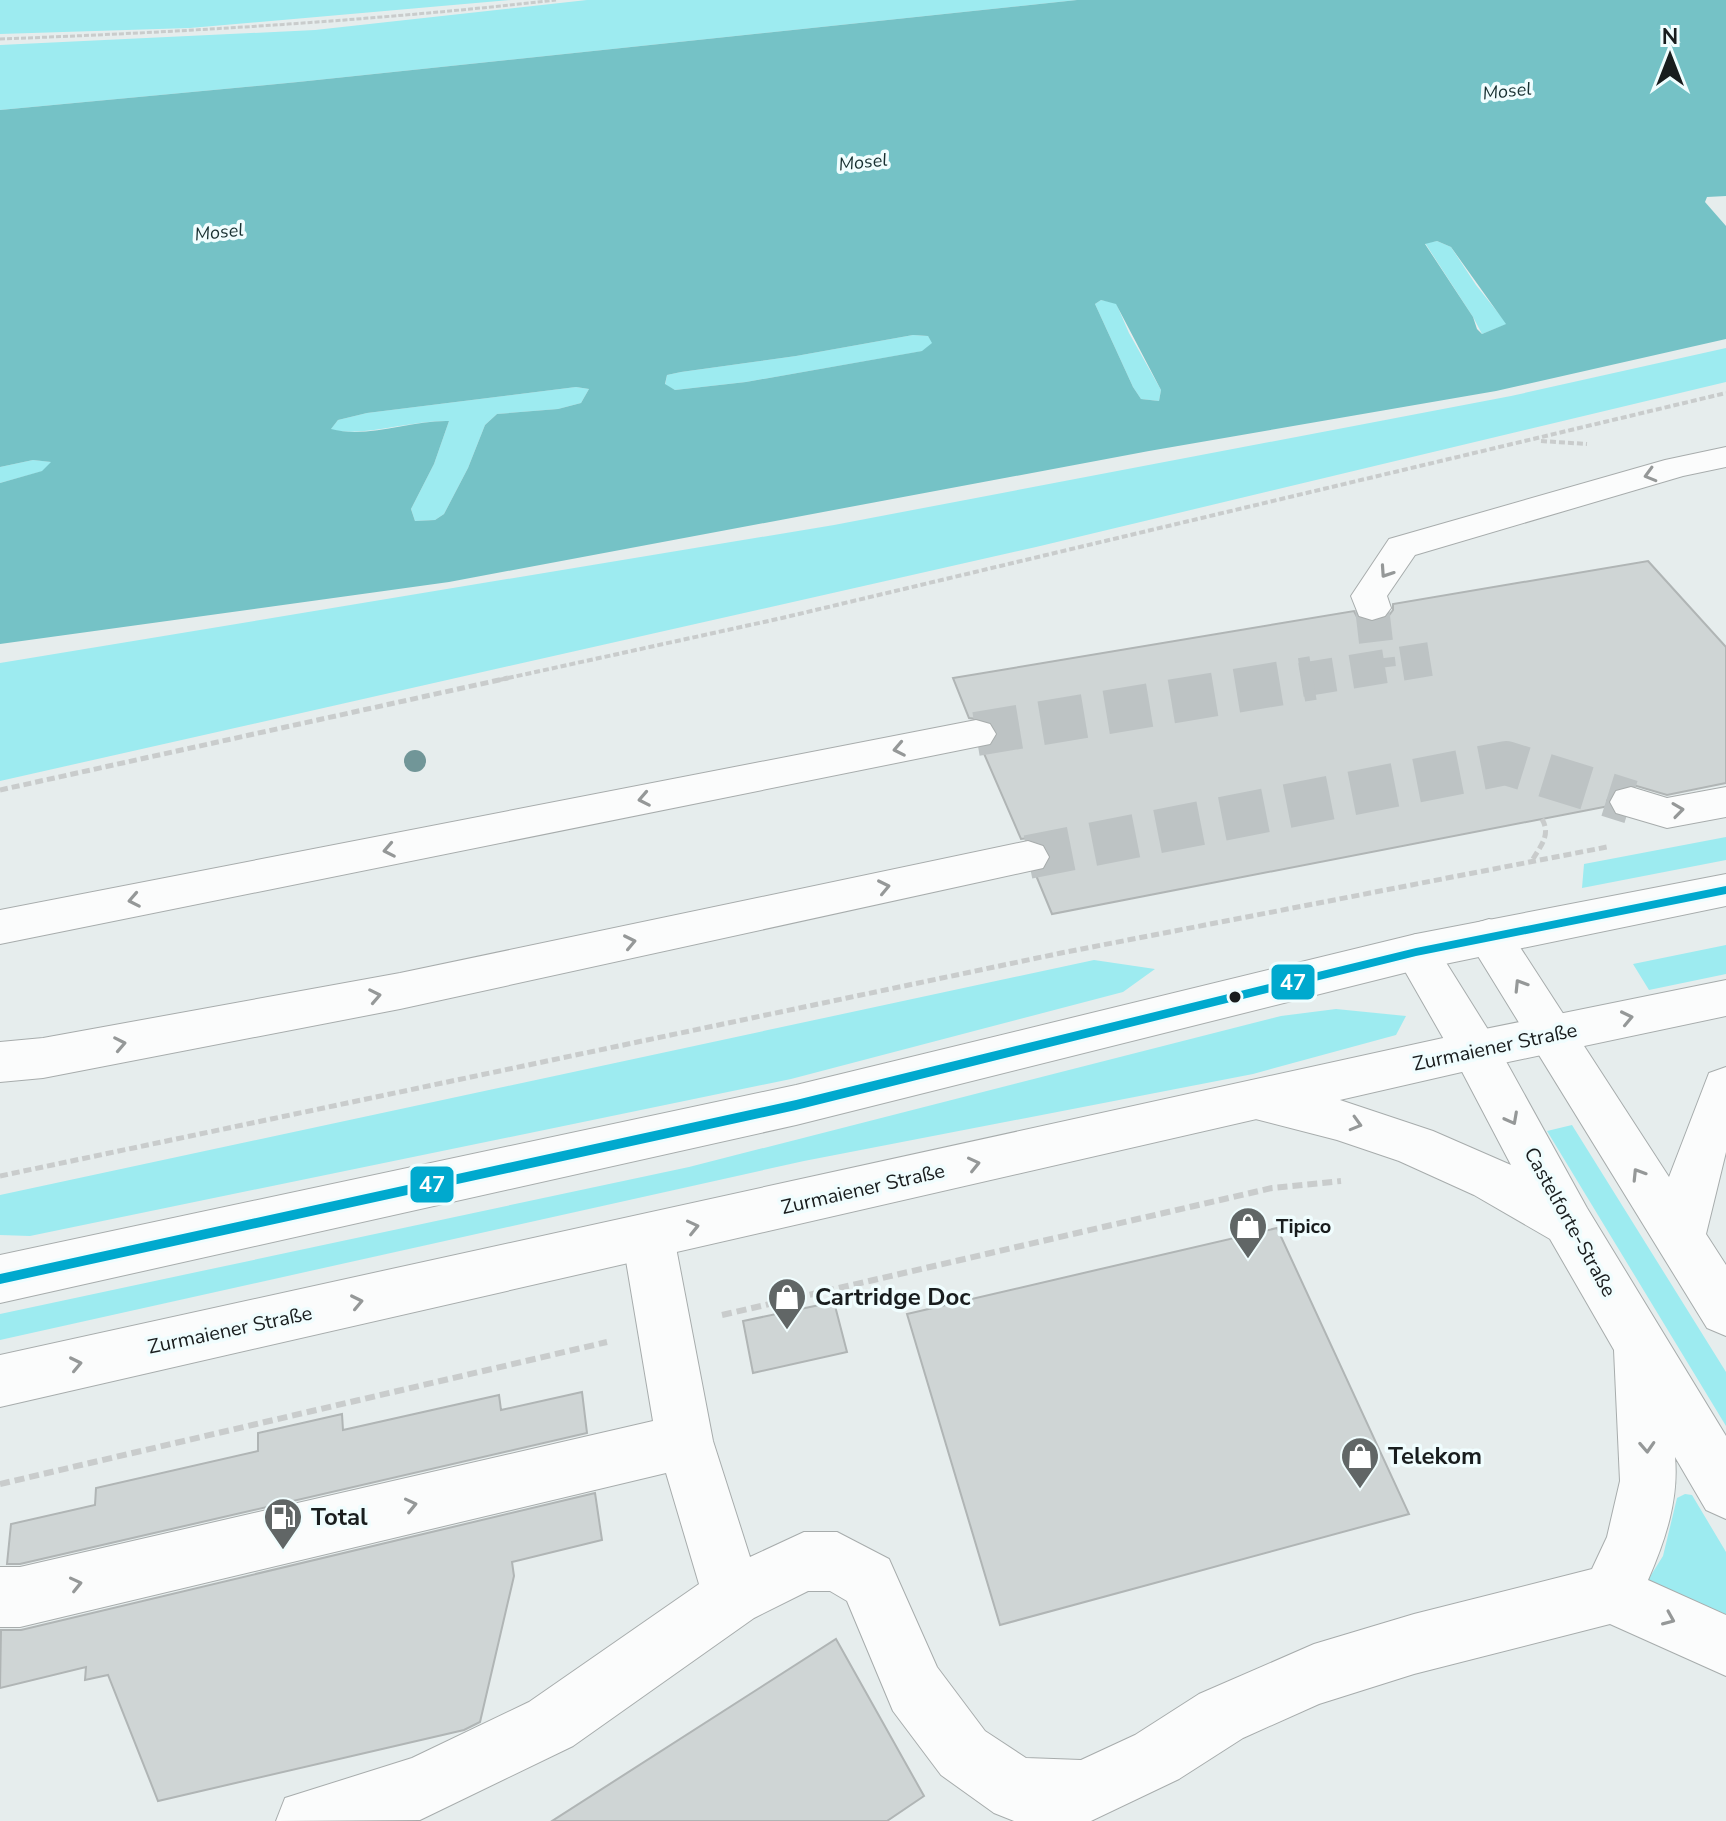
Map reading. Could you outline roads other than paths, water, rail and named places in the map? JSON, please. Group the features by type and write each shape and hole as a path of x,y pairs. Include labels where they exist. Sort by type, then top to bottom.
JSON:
{"main road":[{"path":"1372,608 1369,596 1402,547 1677,467 1726,457"},
{"path":"0,927 976,734"},
{"path":"1631,802 1667,813 1726,802"},
{"path":"0,1037 22,1060 400,991 1028,857"},
{"path":"0,1279 796,1105 1416,952 1726,890"},
{"path":"1489,936 1679,1240 1723,1303"},
{"name":"Castelforte-Straße","path":"1416,952 1475,1050 1569,1224 1726,1490"},
{"name":"Zurmaiener Straße","path":"0,1381 1475,1050 1726,998"},
{"path":"1679,1240 1698,1160 1726,1087"},
{"path":"1253,1100 1368,1127 1441,1153 1531,1199 1569,1224"},
{"path":"648,1237 685,1441 733,1597"},
{"path":"1611,1594 1635,1542 1649,1481 1638,1341"},
{"path":"0,1597 20,1597 685,1441"},
{"path":"308,1821 420,1788 551,1724 733,1597 804,1562 837,1561 868,1580 915,1689 963,1753 1017,1790 1083,1792 1157,1757 1221,1716 1314,1675 1414,1644 1611,1594 1726,1646"}],"water":[{"name":"Mosel","path":"1077,0 1726,0 1726,196 1707,197 1705,202 1726,226 1726,339 1496,391 1149,451 449,582 0,644 0,483 42,471 51,462 33,460 0,467 0,110 298,82","holes":["1437,241 1451,247 1506,324 1482,334 1425,244","1101,300 1116,304 1161,390 1159,401 1141,399 1133,387 1095,304","913,335 928,336 932,343 922,351 746,382 675,390 665,384 667,375 681,372","576,387 589,389 581,403 558,409 497,414 485,425 468,468 444,514 435,520 415,521 411,509 434,464 449,421 360,432 331,429 338,420 367,413"]}],"tunnel":[{"path":"1372,608 1379,667"},
{"path":"1379,667 1430,659"},
{"path":"1301,680 1379,667"},
{"path":"976,734 1313,678"},
{"path":"1028,857 1506,763 1631,802"}],"place":[{"name":"Tipico","path":"1248,1260"},
{"name":"Cartridge Doc","path":"787,1331"},
{"name":"Telekom","path":"1360,1490"},
{"name":"Total","path":"283,1551"}]}
